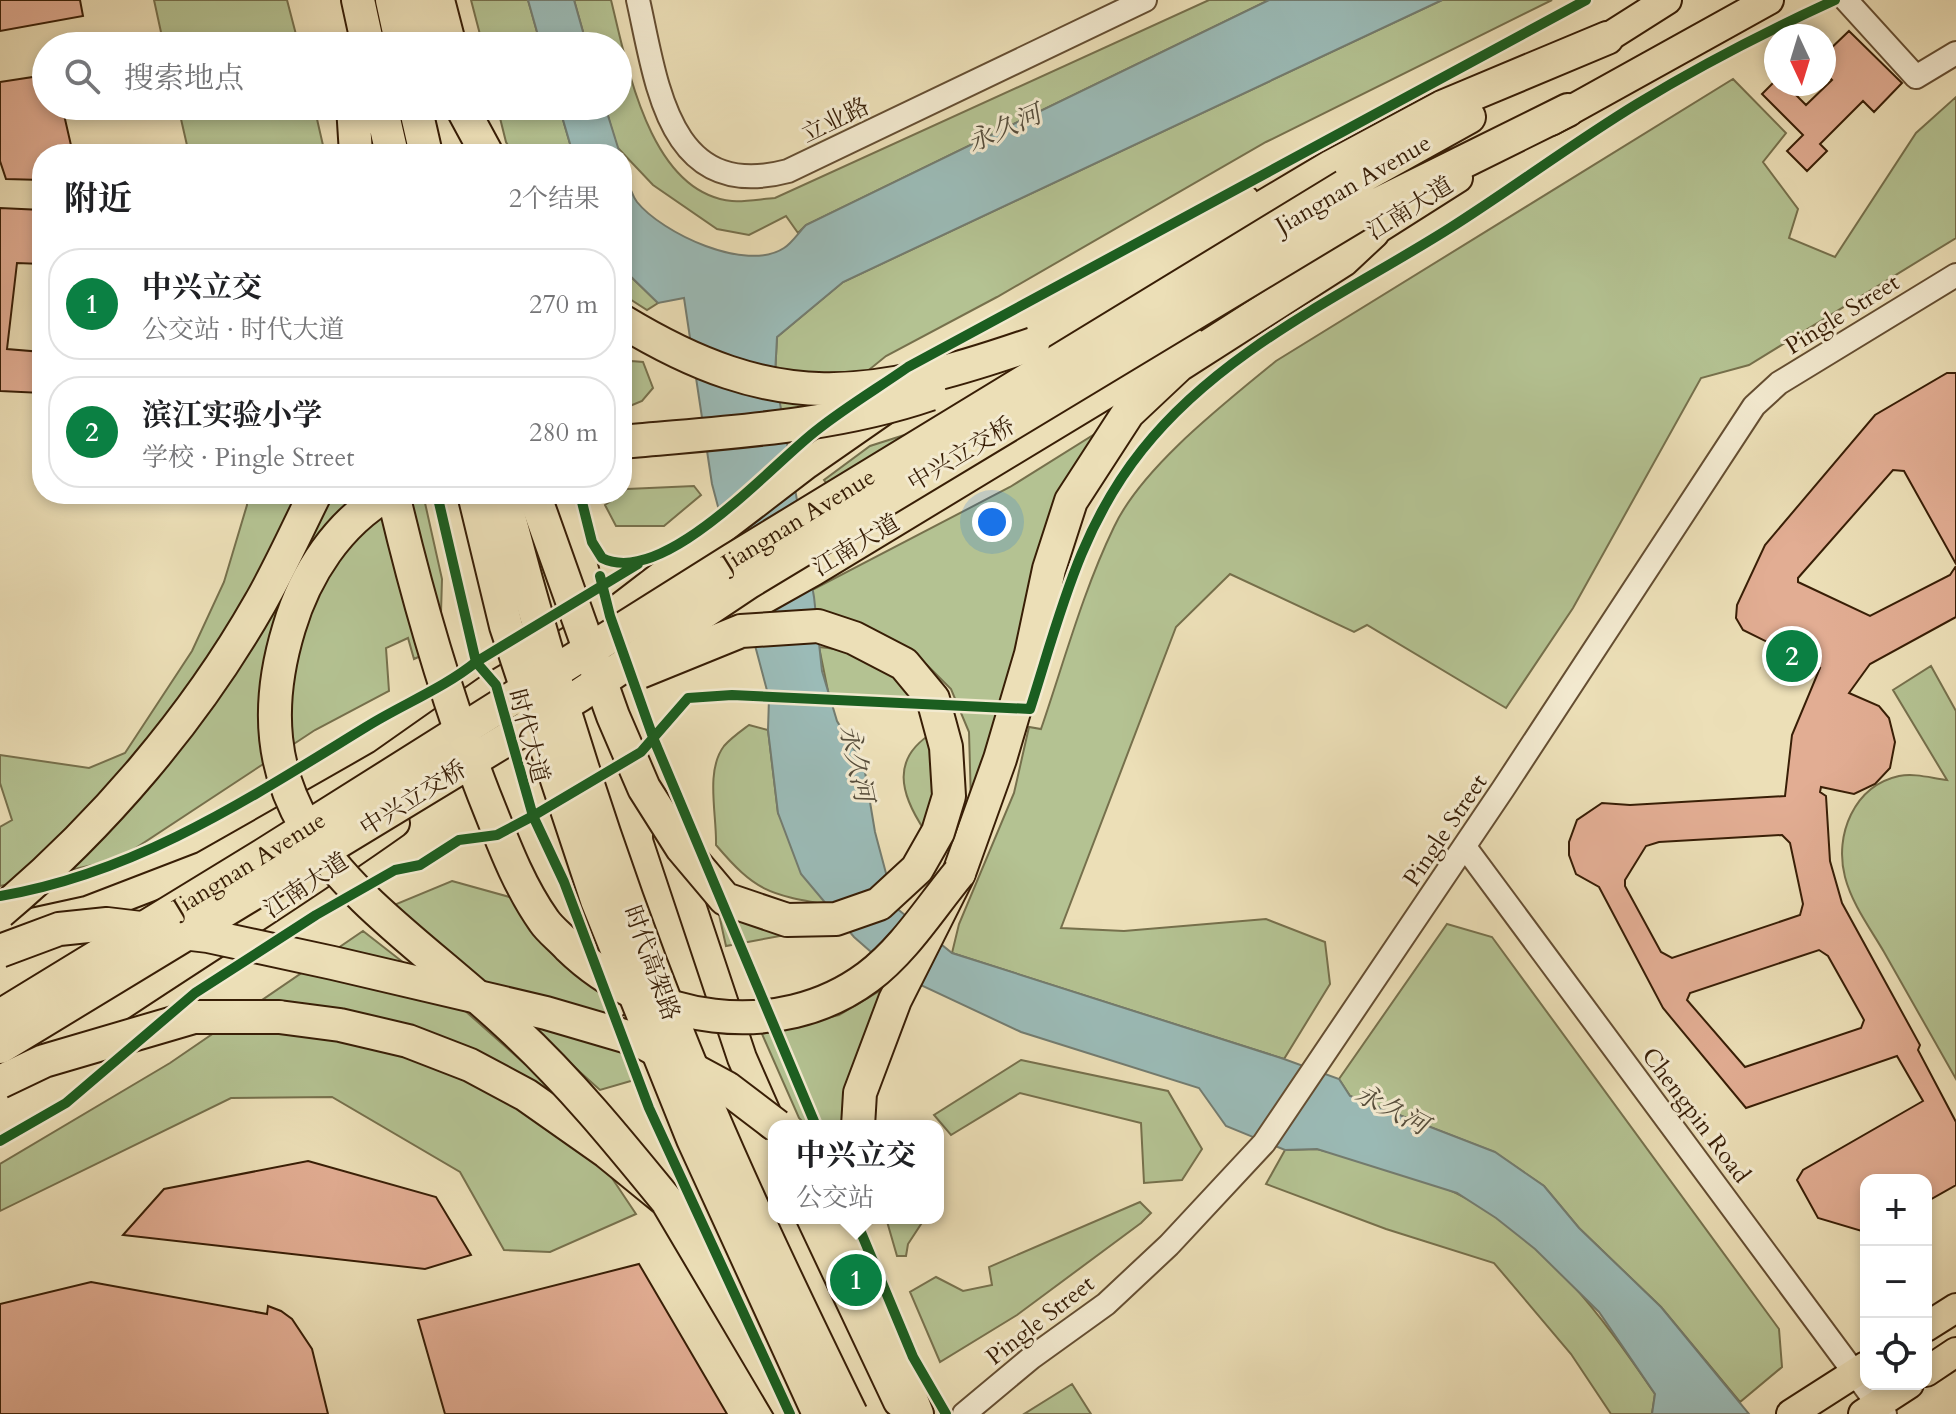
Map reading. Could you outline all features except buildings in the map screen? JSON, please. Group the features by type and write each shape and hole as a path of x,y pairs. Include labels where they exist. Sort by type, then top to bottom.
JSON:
{"highway":[{"path":"342,0 348,32"},
{"path":"358,0 365,32"},
{"path":"392,0 399,32"},
{"path":"414,0 428,32"},
{"name":"Jiangnan Avenue","path":"0,1016 265,854 732,560 1353,199 1607,38"},
{"name":"中兴立交桥","path":"0,1047 580,695 749,582 1353,199 1568,110"},
{"path":"354,120 355,144"},
{"path":"384,120 390,144"},
{"path":"418,120 424,144"},
{"path":"469,120 482,144"},
{"path":"632,441 777,428 894,406 936,392 1033,344 1353,199"},
{"path":"858,1120 860,1093 895,1000 959,873 1000,759 1031,654 1049,569 1071,501 1128,413 1179,365 1343,260 1353,199"},
{"path":"632,327 673,352 728,374 775,385 827,391 893,385 961,369 1033,344"},
{"path":"0,912 61,861 134,779 200,693 260,603 310,504"},
{"path":"377,504 349,526 317,561 294,610 278,663 276,751 301,821 335,872 385,921 513,1029 599,1117 667,1201 793,1414"},
{"path":"393,504 433,648 506,852 544,922 583,960 627,990 677,1010 721,1017 784,1015 827,1002 867,977 902,947 959,873"},
{"name":"时代高架路","path":"476,504 506,626 597,900 698,1151 819,1414"},
{"name":"时代高架路","path":"506,504 541,637 675,1028 739,1177 851,1414"},
{"path":"537,504 546,530 598,673 602,686 603,688 613,716 644,788 682,848 725,899 787,920 836,919 879,904 917,869 938,832 949,796 946,747 933,699 904,664 854,638 818,626 741,631 608,684 602,686 594,690 580,695"},
{"path":"0,951 59,929 107,924 208,936 333,963 546,1013 638,1040 727,1088 769,1120"},
{"path":"0,1084 44,1061 194,1017 279,1017 340,1025 408,1041 470,1065 526,1095 569,1123 667,1201"},
{"path":"841,1224 917,1414"},
{"path":"863,1224 892,1352"}],"main road":[{"path":"440,0 448,32"},
{"name":"Jiangnan Avenue","path":"0,930 87,911 204,866 381,765 489,689 597,625 807,464 942,370 1357,138 1607,38 1667,0"},
{"path":"1568,110 1769,0"},
{"path":"372,120 378,144"},
{"path":"472,120 478,144"},
{"name":"江南大道","path":"0,1084 167,973 292,897 404,816 529,738 614,677 673,650 814,571 1353,199"},
{"name":"时代大道","path":"464,504 492,620 513,677 549,806 665,1118 800,1414"},
{"path":"567,504 597,625 742,1058 768,1120"},
{"path":"381,765 421,776 404,816"},
{"path":"814,1224 903,1414"},
{"path":"1932,1323 1956,1308"},
{"path":"1932,1368 1956,1352"},
{"path":"1800,1408 1860,1369"},
{"path":"1875,1411 1901,1390"}],"street":[{"name":"立业路","path":"638,0 661,104 682,143 701,160 718,169 766,177 788,171 1145,0"},
{"path":"1846,0 1916,77 1956,53"},
{"name":"Pingle Street","path":"964,1414 1031,1358 1106,1304 1169,1245 1264,1143 1465,847 1754,406 1779,383 1956,275"},
{"name":"Chengpin Road","path":"1465,847 1860,1369"},
{"name":"Chengpin Road","path":"1868,1390 1875,1411"}],"green space":[{"path":"154,0 287,0 295,32 161,32"},
{"path":"471,0 528,0 537,32 479,32"},
{"path":"574,0 611,0 619,32 583,32"},
{"path":"1209,0 1269,0 806,225 798,233 786,216 749,235 717,229 653,185 632,163 632,144 616,144 609,120 632,120 632,83 646,122 661,151 680,175 704,193 732,201 775,198"},
{"path":"1442,0 1552,0 1266,142 997,297 886,356 785,438 775,375 777,337 843,282"},
{"path":"1733,79 1786,133 1763,162 1798,209 1789,238 1835,257 1916,133 1956,97 1956,238 1749,365 1701,378 1573,608 1506,708 1367,625 1354,632 1230,574 1176,627 1061,928 1124,931 1266,919 1325,942 1330,984 1284,1059 952,953 959,924 1014,793 1029,727 1041,729 1083,601 1103,551 1127,504 1164,459 1276,361"},
{"path":"181,120 317,120 323,144 187,144"},
{"path":"500,120 563,120 570,144 507,144"},
{"path":"632,278 658,303 647,310 632,300"},
{"path":"632,361 643,362 653,388 642,401 632,405"},
{"path":"1106,427 1019,634 986,777 971,803 969,732 951,689 923,661 853,623 816,617 812,590 1010,487"},
{"path":"917,431 832,491 824,480 870,446"},
{"path":"694,486 701,495 664,526 616,526 605,505 632,504 632,489"},
{"path":"425,504 442,579 440,647 414,659 408,638 386,648 389,691 315,730 119,859 0,886 0,827 12,820 0,783 0,755 89,768 125,753 192,651 224,582 247,505"},
{"path":"819,647 876,661 901,676 920,698 829,696"},
{"path":"1931,666 1956,711 1956,1079 1857,906 1848,887 1842,861 1845,829 1859,801 1870,790 1883,781 1899,776 1917,775 1947,780 1893,690"},
{"path":"749,725 768,730 778,813 828,905 791,898 764,888 742,873 716,845 713,780 718,756 733,737"},
{"path":"934,732 944,748 925,831 905,790 905,765 920,742"},
{"path":"452,881 524,901 611,993 641,1078 600,1090 394,905"},
{"path":"714,892 791,934 726,946"},
{"path":"1447,924 1492,937 1779,1329 1782,1367 1740,1402 1661,1307 1579,1228 1544,1186 1494,1152 1350,1096 1339,1079"},
{"path":"363,931 463,1009 551,1087 636,1214 550,1252 504,1250 460,1172 332,1097 231,1098 0,1211 0,1164 170,1063"},
{"path":"883,989 861,1051 849,1120 801,1120 762,1034 839,1015"},
{"path":"1021,1060 1168,1091 1202,1149 1182,1180 1144,1183 1141,1123 1020,1093 951,1135 944,1127 944,1120 938,1120 934,1115"},
{"path":"1317,1149 1440,1186 1487,1210 1516,1231 1569,1280 1614,1336 1655,1394 1652,1414 1611,1414 1571,1354 1494,1263 1386,1229 1266,1184 1285,1150"},
{"path":"1140,1202 1151,1213 1141,1223 1017,1315 940,1362 910,1292 936,1277 963,1291 992,1285 989,1267"},
{"path":"888,1224 921,1224 908,1244 906,1256 897,1256"},
{"path":"1072,1384 1091,1414 1024,1414"}],"water":[{"path":"528,0 574,0 583,32 537,32"},
{"name":"永久河","path":"1269,0 1442,0 843,282 777,337 775,375 814,597 822,671 837,721 864,766 875,832 895,907 952,953 1339,1079 1350,1096 1495,1152 1544,1186 1579,1228 1661,1307 1749,1414 1652,1414 1655,1394 1599,1312 1535,1249 1496,1218 1457,1193 1317,1149 1285,1150 1226,1126 1199,1088 1021,1032 895,973 854,937 801,874 778,813 768,730 769,698 712,484 684,298 658,303 632,278 632,193 649,214 665,226 684,237 727,253 749,256 768,254 787,246 806,225"},
{"path":"563,120 609,120 617,144 570,144"}],"cycle path":[{"path":"582,504 592,542 602,558 627,563 655,556 715,519 817,430 908,367 1586,0"},
{"path":"0,1141 66,1103 195,993 316,915 395,870 420,865 459,840 497,835 641,752 688,698 732,695 1030,709 1062,607 1102,511 1142,450 1174,414 1209,382 1286,326 1450,228 1637,104 1734,49 1835,0"},
{"path":"0,896 99,870 191,830 476,662 439,504"},
{"path":"638,564 476,662 496,685 533,816 564,882 649,1108 790,1414"},
{"path":"600,576 610,616 654,740 813,1120"},
{"path":"858,1224 913,1357 946,1414"}],"place":[{"name":"滨江实验小学","path":"1792,656"},
{"name":"中兴立交","path":"856,1280"}]}
